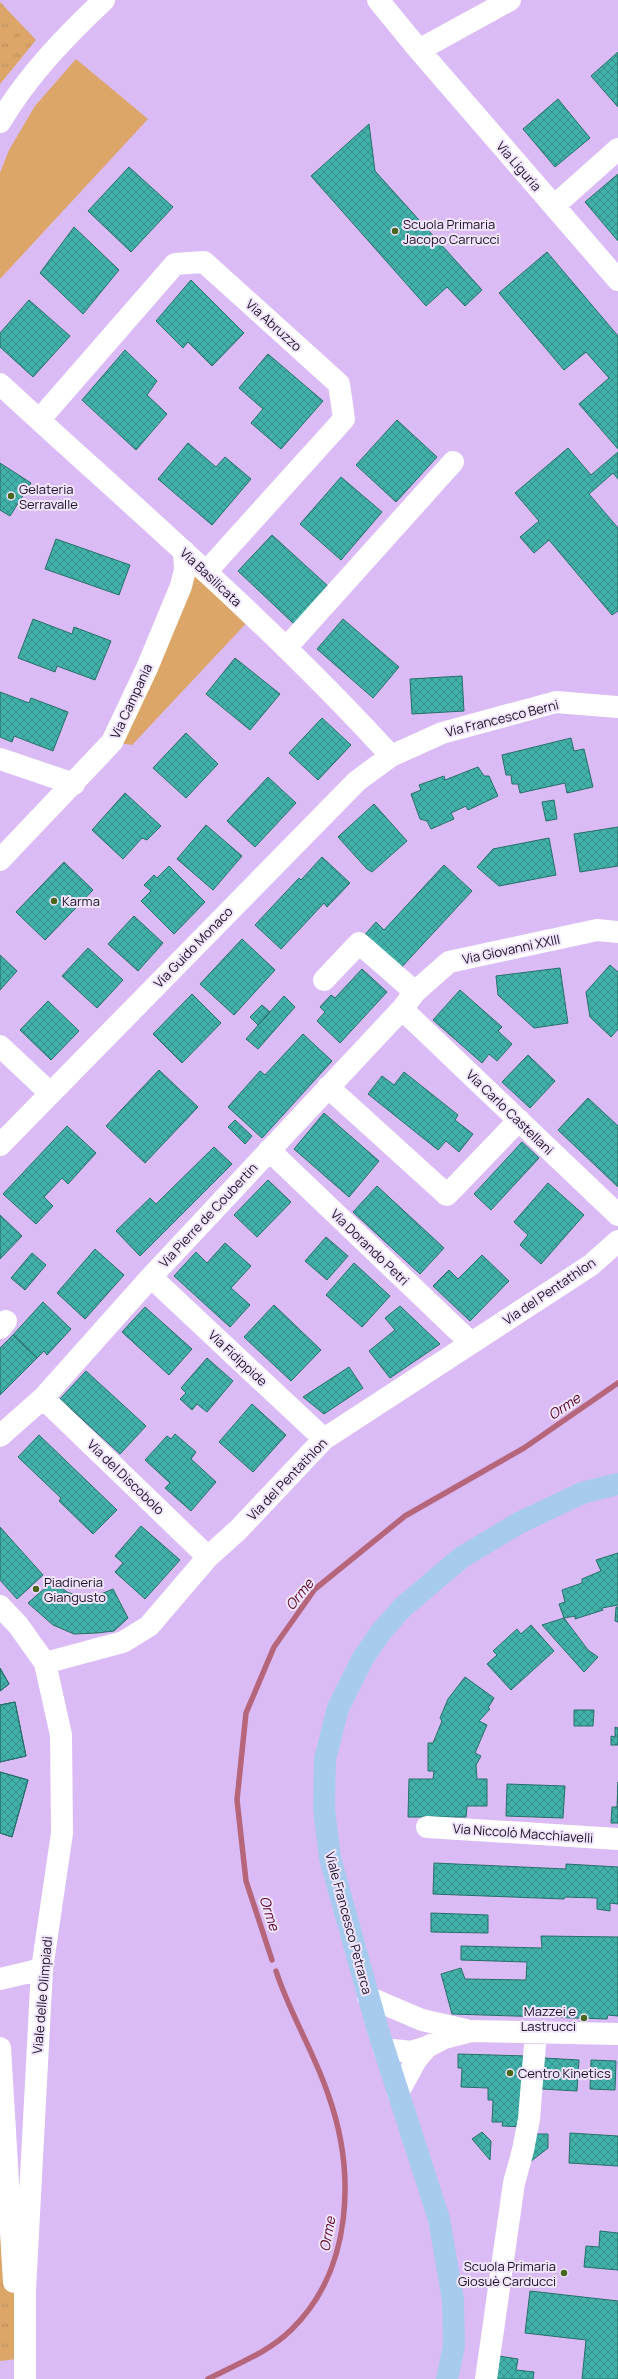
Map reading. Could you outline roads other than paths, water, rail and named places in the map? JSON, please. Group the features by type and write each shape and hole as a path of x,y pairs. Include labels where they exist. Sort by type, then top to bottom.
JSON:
{"main road":[{"name":"Viale Francesco Petrarca","path":"447,2379 454,2346 453,2300 439,2219 377,2027 330,1858 324,1809 325,1759 338,1708 363,1658 381,1632 402,1608 462,1557 519,1523 582,1493 618,1484"}],"street":[{"path":"0,122 24,85 46,58 104,0"},
{"name":"Via Liguria","path":"378,0 419,50 618,280"},
{"path":"419,50 510,0"},
{"path":"554,206 618,149"},
{"name":"Via Abruzzo","path":"32,413 175,264 204,262 339,384 344,419 206,572"},
{"name":"Via Basilicata","path":"0,384 206,572 286,648 351,712 391,756"},
{"name":"Via Basilicata","path":"0,394 32,413"},
{"path":"286,648 453,462"},
{"name":"Via Campania","path":"2,855 74,784 112,742 147,668 181,586 185,570 184,552"},
{"path":"556,702 618,693"},
{"name":"Via Francesco Berni","path":"391,756 442,733 556,702 618,707"},
{"name":"Via Guido Monaco","path":"0,1145 357,781 391,756"},
{"path":"0,758 74,784"},
{"name":"Via Giovanni XXIII","path":"415,992 449,962 597,930 618,932"},
{"path":"324,980 359,943 415,992"},
{"name":"Via Pierre de Coubertin","path":"0,1436 43,1398 151,1277 402,1009 415,992"},
{"name":"Via Carlo Castellani","path":"402,1009 618,1215"},
{"path":"0,1046 50,1093"},
{"path":"328,1088 447,1195 519,1120"},
{"name":"Via Dorando Petri","path":"269,1150 471,1343"},
{"name":"Via del Pentathlon","path":"45,1663 122,1642 149,1626 208,1557 238,1530 324,1439 591,1265 618,1241"},
{"name":"Via Fidippide","path":"151,1277 324,1439"},
{"name":"Via del Discobolo","path":"43,1398 208,1557"},
{"name":"Viale delle Olimpiadi","path":"0,1606 18,1625 45,1663 61,1735 62,1833 42,1968 25,2290 26,2378"},
{"name":"Via Niccolò Macchiavelli","path":"427,1827 618,1839"},
{"path":"0,1979 42,1968"},
{"path":"368,1997 420,2018 471,2031 618,2034"},
{"path":"377,2027 420,2018"},
{"path":"384,2049 411,2052 427,2047 444,2038 471,2031"},
{"path":"486,2379 514,2183 524,2150 529,2119 536,2032"},
{"path":"398,2093 416,2060 427,2047"},
{"path":"0,2048 16,2322 25,2334"}],"waterway":[{"name":"Orme","path":"272,1960 246,1881 237,1800 246,1713 274,1647 315,1589 405,1516 524,1448 618,1383"},
{"name":"Orme","path":"208,2379 251,2358 273,2345 291,2330 312,2306 327,2279 337,2250 343,2219 345,2187 343,2155 337,2124 322,2078 288,2002 276,1971"}],"place":[{"name":"Scuola Primaria Jacopo Carrucci","path":"395,231"},
{"name":"Gelateria Serravalle","path":"11,496"},
{"name":"Karma","path":"54,901"},
{"name":"Piadineria Giangusto","path":"36,1589"},
{"name":"Mazzei e Lastrucci","path":"584,2018"},
{"name":"Centro Kinetics","path":"510,2073"},
{"name":"Scuola Primaria Giosuè Carducci","path":"564,2273"}]}
